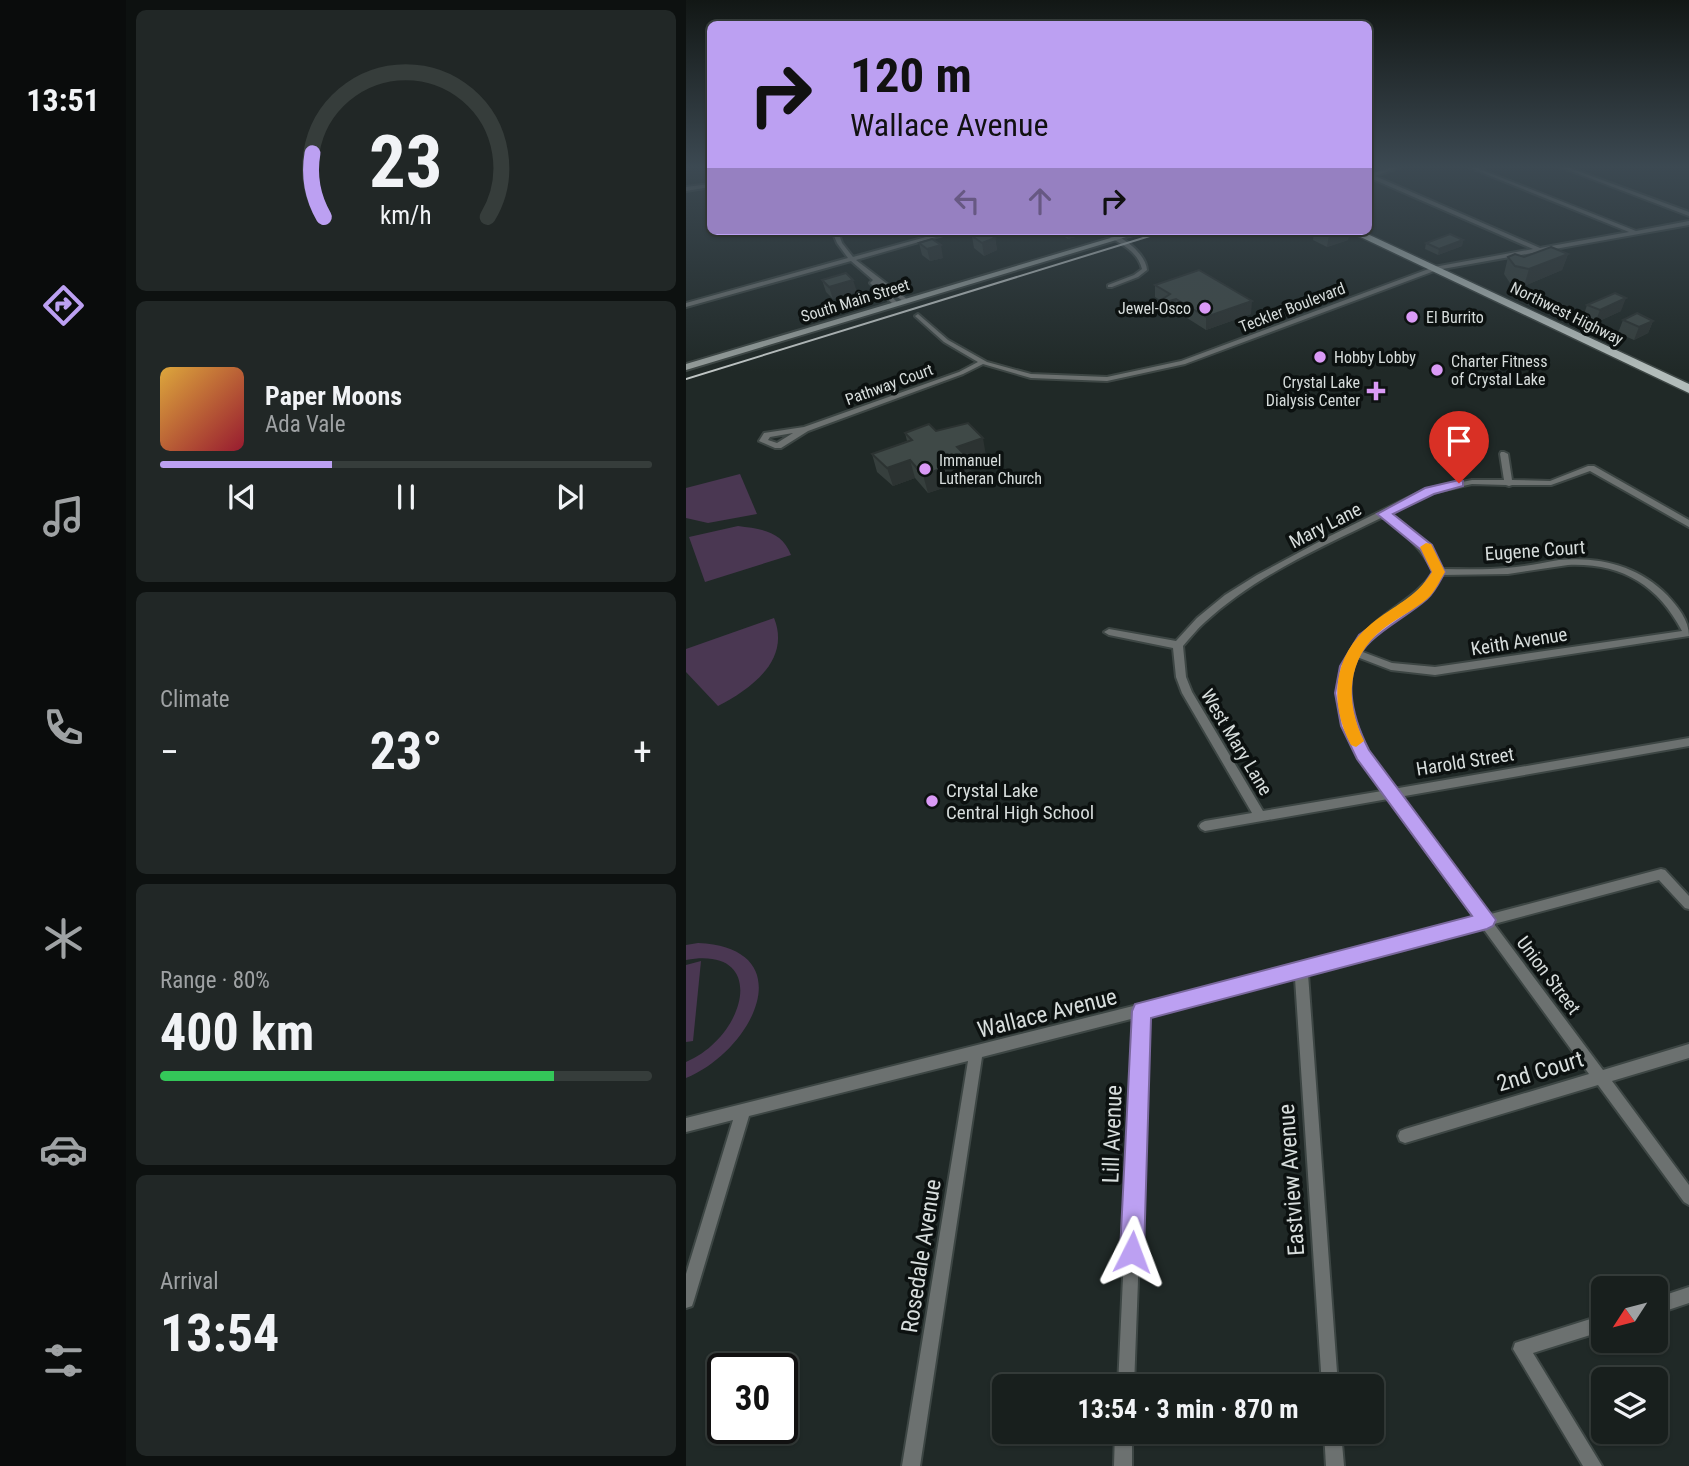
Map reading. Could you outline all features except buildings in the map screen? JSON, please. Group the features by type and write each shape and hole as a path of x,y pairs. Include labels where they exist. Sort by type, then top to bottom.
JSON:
{"main road":[{"name":"Northwest Highway","path":"1372,234 1394,248"},
{"name":"Northwest Highway","path":"1363,235 1689,389"}],"street":[{"path":"1504,234 1540,250"},
{"name":"Teckler Boulevard","path":"918,316 946,341 982,362 1008,371 1055,378 1107,379 1146,373 1183,363 1436,268 1628,234"},
{"path":"836,235 838,245 876,280 873,283 900,301"},
{"path":"686,305 940,235"},
{"path":"1110,235 1142,257 1145,268 1110,286"},
{"name":"South Main Street","path":"1113,237 1118,235"},
{"name":"South Main Street","path":"686,367 1123,235"},
{"name":"Pathway Court","path":"805,429 778,430 767,435 763,441 778,446 805,429 961,373 982,362"},
{"path":"1504,454 1509,484"},
{"name":"Mary Lane","path":"1178,645 1206,613 1228,596 1429,491 1459,483 1551,483 1591,468 1689,524"},
{"path":"1384,514 1404,527 1427,548 1438,572"},
{"name":"Eugene Court","path":"1438,572 1498,572 1576,561 1610,565 1636,574 1656,587 1672,605 1689,633"},
{"name":"Union Street","path":"1438,572 1424,594 1377,626 1355,653 1343,681 1344,706 1349,726 1363,755 1389,792 1487,920 1689,1197"},
{"path":"1108,632 1178,645"},
{"name":"Keith Avenue","path":"1355,653 1391,666 1435,671 1689,633"},
{"name":"West Mary Lane","path":"1178,645 1181,677 1187,693 1260,816"},
{"name":"Harold Street","path":"1205,826 1689,741"},
{"name":"Wallace Avenue","path":"686,1125 1301,971 1661,874 1689,904"},
{"name":"Eastview Avenue","path":"1301,971 1328,1374"},
{"name":"Lill Avenue","path":"1127,1374 1142,1011"},
{"name":"2nd Court","path":"1405,1136 1689,1051"},
{"name":"Rosedale Avenue","path":"911,1466 975,1052"},
{"path":"686,1300 743,1111"},
{"path":"1668,1302 1689,1296"},
{"path":"1591,1327 1521,1349 1592,1466"},
{"path":"1123,1466 1124,1444"},
{"path":"1334,1444 1335,1466"}],"shaded area":[{"path":"740,474 757,514 708,523 686,518 686,488"},
{"path":"738,526 763,530 776,536 791,555 705,582 689,537"},
{"path":"774,618 778,633 777,647 765,671 743,691 718,706 686,672 686,649"},
{"path":"698,943 730,949 750,962 758,981 757,1002 747,1024 731,1046 710,1064 686,1078 686,1062 707,1050 723,1033 735,1014 740,996 739,979 730,966 712,959 686,960 686,945"},
{"path":"701,961 693,1041 686,1042 686,965"}],"railway":[{"path":"686,379 1153,235"}],"slow traffic":[{"path":"1356,741 1349,726 1342,693 1348,666 1364,638 1424,594 1438,572 1426,547"}],"place":[{"name":"Jewel-Osco","path":"1205,308"},
{"name":"El Burrito","path":"1412,317"},
{"name":"Hobby Lobby","path":"1320,357"},
{"name":"Charter Fitness of Crystal Lake","path":"1437,370"},
{"name":"Crystal Lake Dialysis Center","path":"1376,391"},
{"name":"Immanuel Lutheran Church","path":"925,469"},
{"name":"Crystal Lake Central High School","path":"932,801"}],"route":[{"path":"1132,1252 1142,1011 1487,920 1363,755 1349,726 1342,693 1348,666 1364,638 1424,594 1438,572 1427,548 1404,527 1384,514 1429,491 1459,483"}]}
